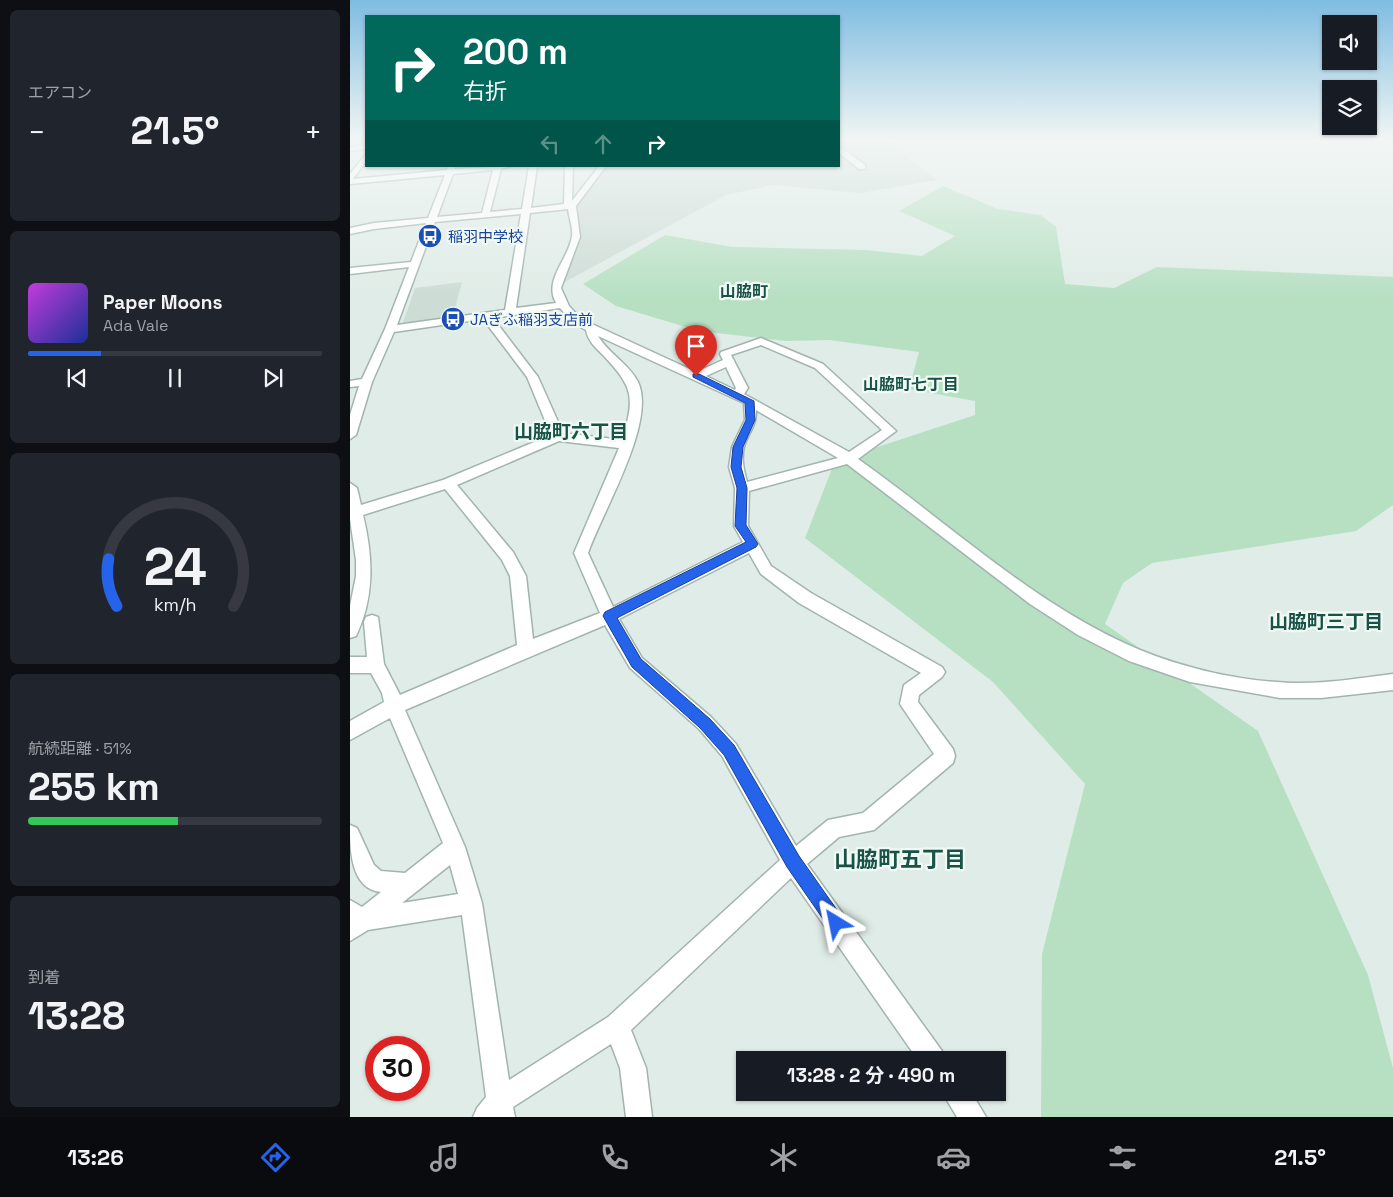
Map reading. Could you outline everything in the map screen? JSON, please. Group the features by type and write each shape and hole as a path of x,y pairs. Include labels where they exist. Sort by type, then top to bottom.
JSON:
{"street":[{"path":"350,435 366,382 390,329 442,193"},
{"path":"485,215 491,193"},
{"path":"510,313 529,193"},
{"path":"570,193 570,206 576,237 556,287 562,305 577,321 744,398 798,427 848,459 1062,619 1102,641 1160,665 1224,683 1296,691 1393,682"},
{"path":"350,231 374,226 431,222 570,206 581,193"},
{"path":"350,271 414,264"},
{"path":"390,329 562,305"},
{"path":"487,316 492,326 522,360 543,396 558,437"},
{"path":"591,329 593,338 633,383 634,418 627,445 581,553 609,616 636,663 705,723 729,750 793,862 927,1051"},
{"path":"372,622 376,666 391,692 394,706 455,846 471,903 496,1112 617,1026 793,862 835,827 867,823 946,756 909,704 910,691 936,672 805,598 766,570 741,526 742,488 736,467 738,447 750,420 742,388 730,361 724,354 761,341 782,351 808,359 834,378 890,432 848,459 770,482 742,488"},
{"path":"696,376 730,361"},
{"path":"350,384 366,382"},
{"path":"353,513 448,483 558,437 627,445"},
{"path":"448,483 508,556 518,576 526,649"},
{"path":"350,488 353,513 365,570 359,608 350,631"},
{"path":"350,731 394,706 526,649 609,616 752,544"},
{"path":"350,664 376,666"},
{"path":"350,835 366,872 376,881 408,884"},
{"path":"354,920 408,884 455,846"},
{"path":"354,920 471,903"},
{"path":"617,1026 633,1068 639,1117"},
{"path":"962,1101 973,1117"}],"shaded area":[{"path":"586,193 735,193 726,195 559,285 580,241 576,206"},
{"path":"462,282 452,319 402,325 415,288"}],"green space":[{"path":"930,193 960,193 998,209 1041,215 1056,227 1065,284 1114,288 1157,267 1393,277 1393,505 1356,531 1152,563 1123,583 1105,624 1258,731 1368,975 1393,1068 1393,1117 1041,1117 1042,954 1085,784 993,682 805,538 835,461 975,415 975,401 909,389 919,352 829,340 786,341 699,331 616,306 583,284 665,235 732,247 866,250 922,256 955,236 899,211"}],"place":[{"name":"稲羽中学校","path":"430,236"},
{"name":"JAぎふ稲羽支店前","path":"453,319"}],"district":[{"name":"山脇町","path":"744,291"},
{"name":"山脇町七丁目","path":"911,384"},
{"name":"山脇町六丁目","path":"571,431"},
{"name":"山脇町三丁目","path":"1326,621"},
{"name":"山脇町五丁目","path":"900,859"}],"route":[{"path":"696,376 750,401 750,420 738,447 736,467 742,488 741,526 752,544 609,616 636,663 705,723 729,750 793,862 836,923"}]}
